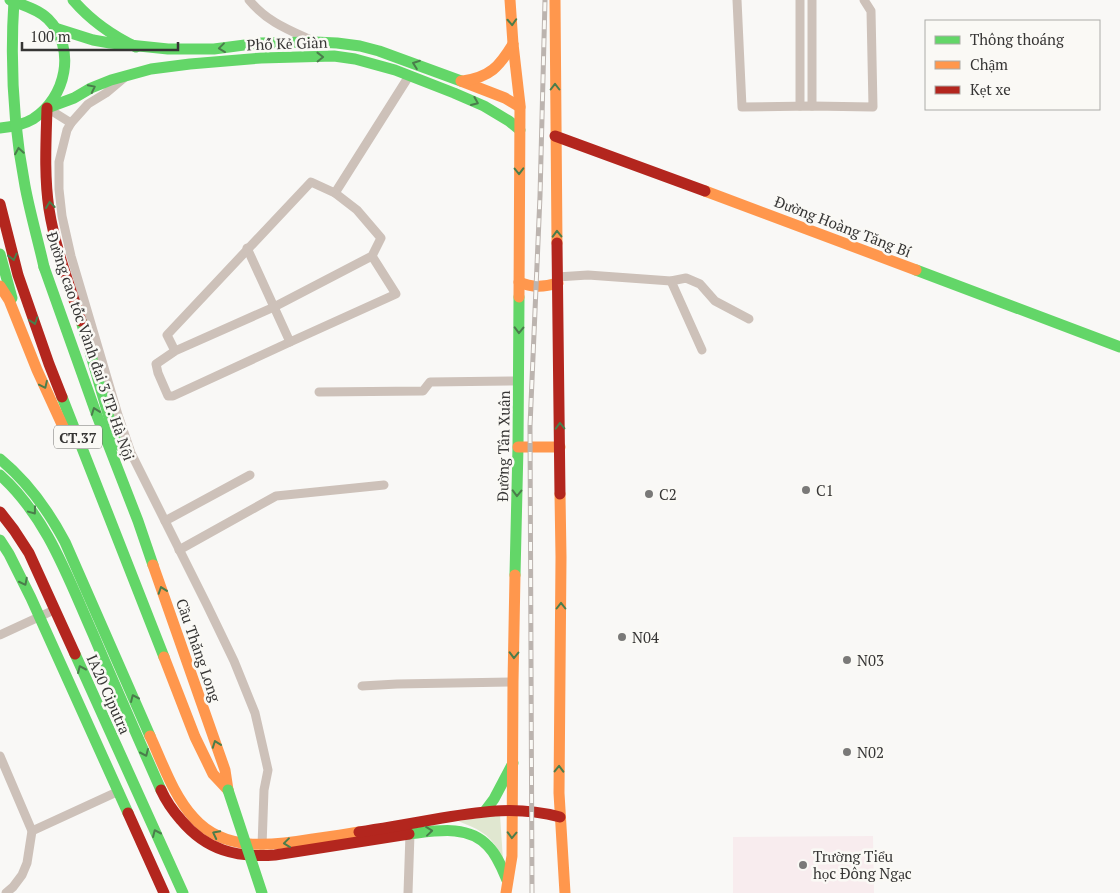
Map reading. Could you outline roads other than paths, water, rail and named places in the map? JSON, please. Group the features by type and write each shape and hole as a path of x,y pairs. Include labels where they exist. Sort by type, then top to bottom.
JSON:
{"main road":[{"path":"0,128 32,120 47,108 60,90 65,69 64,47 55,28 47,17 10,0"},
{"name":"Đường cao tốc Vành đai 3 TP. Hà Nội","path":"14,0 12,63 14,109 31,214 44,267 96,413 138,521"},
{"path":"40,0 42,14"},
{"path":"73,0 99,26 136,47"},
{"name":"Đường Tân Xuân","path":"506,893 512,856 513,810 520,130 520,107 510,0"},
{"path":"555,0 561,557 560,817 564,893"},
{"name":"Phố Kẻ Giàn","path":"55,28 93,40 136,47 168,49 214,49 260,43 315,42 360,46 462,81 505,98 520,107"},
{"path":"282,43 283,58"},
{"path":"462,81 476,80 491,72 502,62 513,44"},
{"name":"Phố Kẻ Giàn","path":"47,108 74,98 91,88 129,74 151,69 261,58 334,56 355,59 395,70 484,106 520,130"},
{"path":"47,108 46,171 50,208 61,258 84,327 138,521"},
{"name":"Đường Hoàng Tăng Bí","path":"555,136 820,233 1120,347"},
{"name":"CT.37","path":"0,204 18,276 49,364 140,599"},
{"path":"0,254 19,324"},
{"path":"519,282 540,287 549,286 557,280"},
{"path":"0,286 9,300 37,370 72,445 106,533 140,599"},
{"path":"518,447 560,447"},
{"path":"0,458 25,483 49,513 61,535 168,776 179,797 193,817 206,829 220,837 235,842 262,846 355,833 485,811 536,811 560,817"},
{"path":"0,475 20,495 42,523 163,794 172,809 192,832 206,843 221,850 258,856 442,830 461,831 477,836 491,849 507,880"},
{"name":"IA20 Ciputra","path":"0,512 28,553 183,893"},
{"name":"Cầu Thăng Long","path":"138,521 225,770 228,790 262,893"},
{"name":"IA20 Ciputra","path":"0,540 9,554 40,617 164,893"},
{"name":"Cầu Thăng Long","path":"140,599 195,737 213,774 228,790"},
{"path":"485,811 494,799 513,763"}],"street":[{"path":"249,0 258,11 279,25 315,42"},
{"path":"737,0 742,107 873,107 871,11 864,0"},
{"path":"800,0 800,106"},
{"path":"812,0 812,106"},
{"path":"129,74 106,93 88,104 67,130 59,162 62,216 71,256 131,453 234,661 255,713 268,770 264,790 262,846"},
{"path":"335,193 409,76"},
{"path":"47,108 71,123"},
{"path":"175,351 167,335 311,182 335,193 357,210 382,238 372,256 274,307 175,351 156,364 168,396 172,396 396,294 372,256"},
{"path":"247,248 290,342"},
{"path":"557,280 588,275 671,281 686,278 700,284 715,301 749,319"},
{"path":"671,281 702,350"},
{"path":"319,392 423,391 430,382 518,381"},
{"path":"165,522 250,475"},
{"path":"179,550 276,496 384,484"},
{"path":"0,635 54,610"},
{"path":"362,686 513,682"},
{"path":"0,756 32,832 27,863 22,875 6,893"},
{"path":"32,832 119,791"},
{"path":"408,893 410,834"}],"railway":[{"path":"532,893 530,426 540,196 545,0"}],"place":[{"name":"C1","path":"806,490"},
{"name":"C2","path":"649,494"},
{"name":"N04","path":"622,637"},
{"name":"N03","path":"847,660"},
{"name":"N02","path":"847,752"},
{"name":"Trường Tiểu học Đông Ngạc","path":"803,865"}]}
